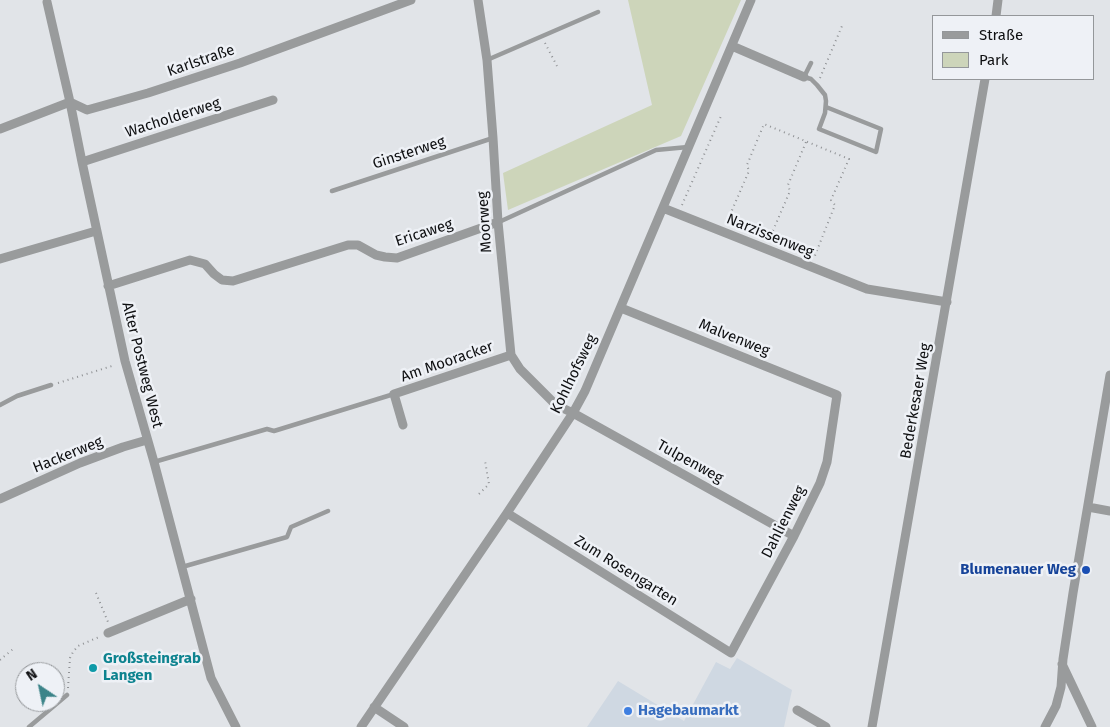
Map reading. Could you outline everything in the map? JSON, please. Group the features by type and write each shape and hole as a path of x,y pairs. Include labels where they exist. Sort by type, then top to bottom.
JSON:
{"street":[{"name":"Karlstraße","path":"70,102 87,110 148,93 240,63 411,0"},
{"name":"Moorweg","path":"478,0 487,60 498,222 511,355"},
{"name":"Kohlhofsweg","path":"360,727 507,513 573,413 585,391 751,0"},
{"path":"996,15 998,0"},
{"name":"Alter Postweg West","path":"46,2 70,102 125,362 154,462 211,678 236,727"},
{"path":"732,46 804,77"},
{"name":"Bederkesaer Weg","path":"872,727 985,80"},
{"name":"Wacholderweg","path":"82,162 273,100"},
{"path":"0,129 70,102"},
{"name":"Narzissenweg","path":"663,208 867,289 947,302"},
{"name":"Ericaweg","path":"108,286 190,260 205,264 222,280 233,281 348,245 358,245 376,255 397,258 498,222"},
{"path":"0,259 96,231"},
{"name":"Malvenweg","path":"621,308 837,395"},
{"path":"511,355 520,370 556,404 573,413"},
{"name":"Am Mooracker","path":"403,425 394,394 511,355"},
{"path":"1045,727 1056,706 1061,687 1062,664 1073,593 1110,375"},
{"name":"Dahlienweg","path":"731,653 794,536 820,483 827,462 837,395"},
{"name":"Tulpenweg","path":"573,413 794,536"},
{"name":"Hackerweg","path":"0,499 80,463 147,440"},
{"path":"1088,507 1110,511"},
{"name":"Zum Rosengarten","path":"507,513 731,653"},
{"path":"110,632 191,599"},
{"path":"1062,664 1092,727"},
{"path":"374,707 404,727"},
{"path":"797,710 826,727"}],"lane":[{"path":"487,60 598,12"},
{"path":"811,62 804,77 811,79 817,85 825,95 826,101 825,113 819,129 876,152 881,129 826,107"},
{"name":"Ginsterweg","path":"332,191 493,138"},
{"name":"Ericaweg","path":"498,222 656,150 689,147"},
{"path":"0,405 17,396 51,385"},
{"path":"154,462 267,429 274,431 394,394"},
{"path":"182,567 286,537 291,527 328,511"},
{"path":"29,727 67,695"}],"path":[{"path":"817,85 842,26"},
{"path":"542,37 558,68"},
{"path":"678,214 721,116"},
{"path":"723,232 749,171 747,165 764,124 849,159 831,200 835,205 810,267"},
{"path":"766,249 790,191 788,185 806,141"},
{"path":"51,385 125,362"},
{"path":"479,494 489,484 485,461"},
{"path":"67,695 70,658 73,652 78,646 110,632 96,593"},
{"path":"0,660 13,649"}],"shaded area":[{"path":"737,658 792,690 784,727 587,727 618,681 684,721 716,662 730,669"}],"green space":[{"path":"628,0 741,0 681,136 508,210 503,173 652,105"}],"place":[{"name":"Blumenauer Weg","path":"1086,570"},
{"name":"Großsteingrab Langen","path":"93,668"},
{"name":"Hagebaumarkt","path":"628,711"}]}
